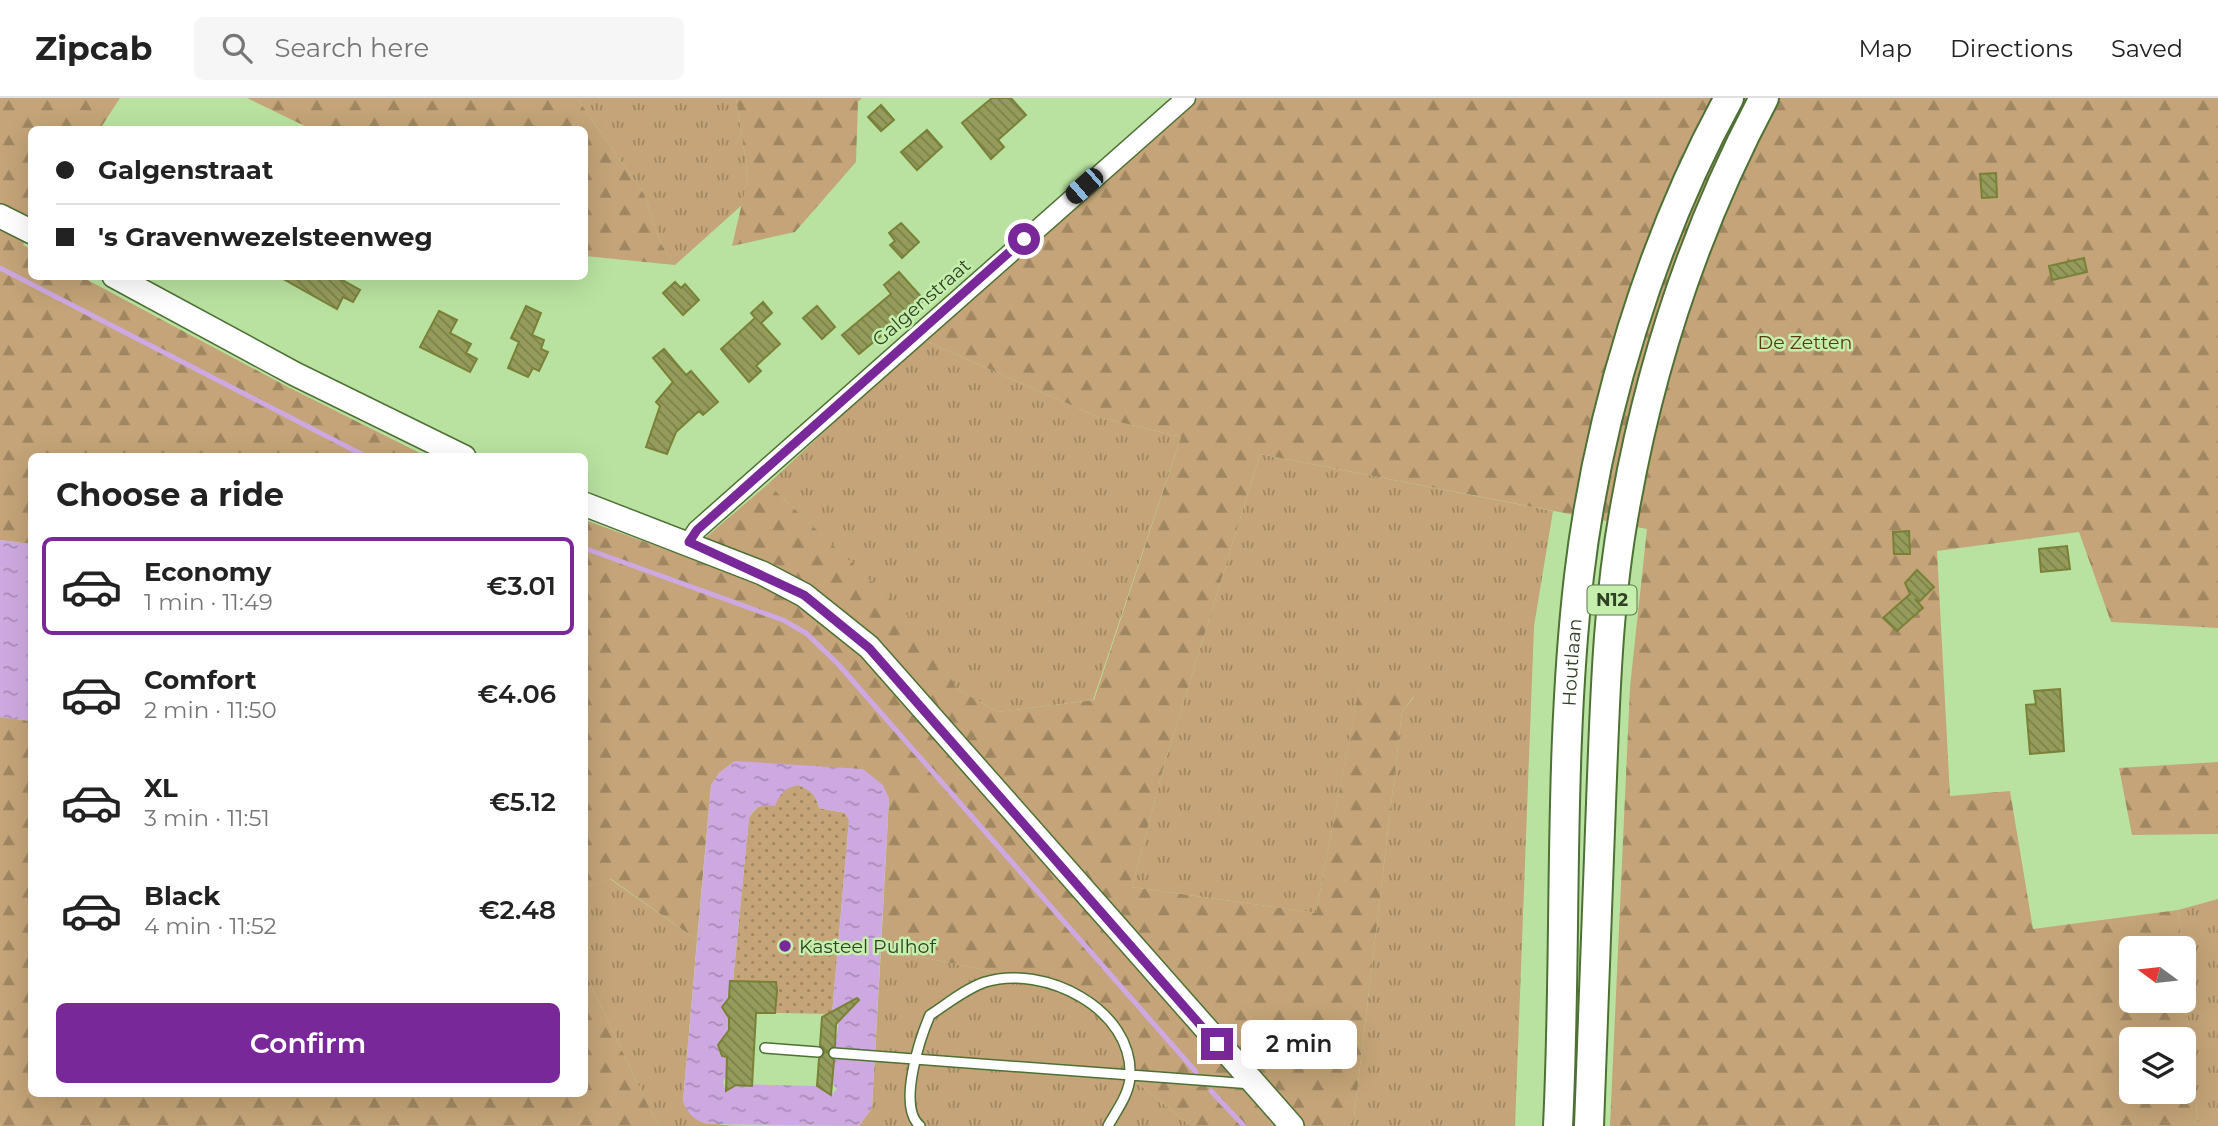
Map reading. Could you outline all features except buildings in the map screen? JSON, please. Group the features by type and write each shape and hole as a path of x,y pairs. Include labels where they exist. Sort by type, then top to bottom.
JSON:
{"main road":[{"name":"Houtlaan","path":"1558,1126 1574,621 1591,495 1613,398 1662,244 1690,175 1729,98"},
{"name":"Houtlaan","path":"1589,1126 1606,686 1614,578 1626,502 1667,334 1693,255 1721,187 1764,98"}],"street":[{"name":"Galgenstraat","path":"689,542 697,530 903,345 1186,98"},
{"path":"0,216 28,230"},
{"path":"121,280 307,380 456,453"},
{"path":"588,505 689,542 804,595 869,648 1292,1126"}],"lane":[{"path":"920,1126 916,1122 911,1104 915,1059 930,1016 984,982 1020,977 1045,982 1101,1011 1116,1027 1130,1077 1123,1101 1108,1126"},
{"path":"765,1048 818,1052"},
{"path":"834,1053 1253,1084"}],"green space":[{"path":"0,98 120,98 102,126 28,126 28,237 23,245 28,248 28,280 88,280 288,387 420,453 28,453 28,544 0,540"},
{"path":"247,98 577,98 644,194 661,244 675,265 588,256 588,126 305,126"},
{"path":"577,98 736,98 748,177 742,205 675,265 661,244 644,194"},
{"path":"736,98 862,98 858,102 856,162 795,232 732,246 748,177"},
{"name":"De Zetten","path":"1198,98 2218,98 2218,628 2111,622 2079,532 1937,551 1950,796 2010,791 2033,929 2178,910 2181,936 2119,936 2119,1013 2188,1013 2189,1027 2119,1027 2119,1104 2196,1104 2198,1126 1610,1126 1630,687 1647,529 1260,454 1163,769 1132,887 1316,913 1359,688 1414,696 1402,712 1353,1126 1191,1126 1130,1077 1124,1047 1101,1011 1045,982 881,949 889,798 735,761 719,773 711,785 697,940 611,879 588,887 588,521 684,556 768,484 925,632 957,689 998,712 1094,700 1181,437 1098,417 923,340"},
{"path":"923,340 1098,417 1181,437 1093,700 998,712 957,689 924,632 768,484"},
{"path":"1260,454 1553,511 1534,626 1515,1126 1353,1126 1402,712 1414,697 1359,689 1316,913 1132,887 1163,769"},
{"path":"0,717 28,721 28,1097 588,1097 588,979 658,1126 0,1126"},
{"path":"2218,762 2218,834 2132,835 2119,768"},
{"path":"798,785 812,793 819,808 845,813 849,820 832,1014 775,1013 776,982 733,981 749,818 770,797"},
{"path":"610,879 697,940 683,1101 701,1120 746,1126 658,1126 588,979 588,887"},
{"path":"2218,899 2218,1126 2198,1126 2196,1027 2189,1027 2188,1013 2196,1013 2196,936 2180,936 2178,910"},
{"path":"881,949 1045,982 1070,992 1117,1027 1130,1077 1191,1126 859,1126 872,1108"}],"water":[{"path":"0,540 28,544 28,721 0,717"},
{"path":"735,761 863,769 883,785 889,798 872,1108 859,1126 706,1124 692,1116 683,1101 711,785 719,773","holes":["798,785 810,791 819,808 845,813 849,820 832,1014 840,1010 831,1082 837,1089 832,1094 826,1087 817,1086 734,1084 725,1088 723,1082 726,1077 727,1057 722,1056 718,1045 728,1036 729,1016 722,1008 729,999 730,981 733,981 749,818 759,807 775,806 781,794"]}],"waterway":[{"path":"0,268 359,453"},
{"path":"588,549 783,620 806,633 838,664 1196,1072"},
{"path":"1211,1091 1244,1126"}],"place":[{"name":"Kasteel Pulhof","path":"785,946"}],"route":[{"path":"1024,239 697,530 689,542 762,573 804,595 869,648 1217,1044"}]}
